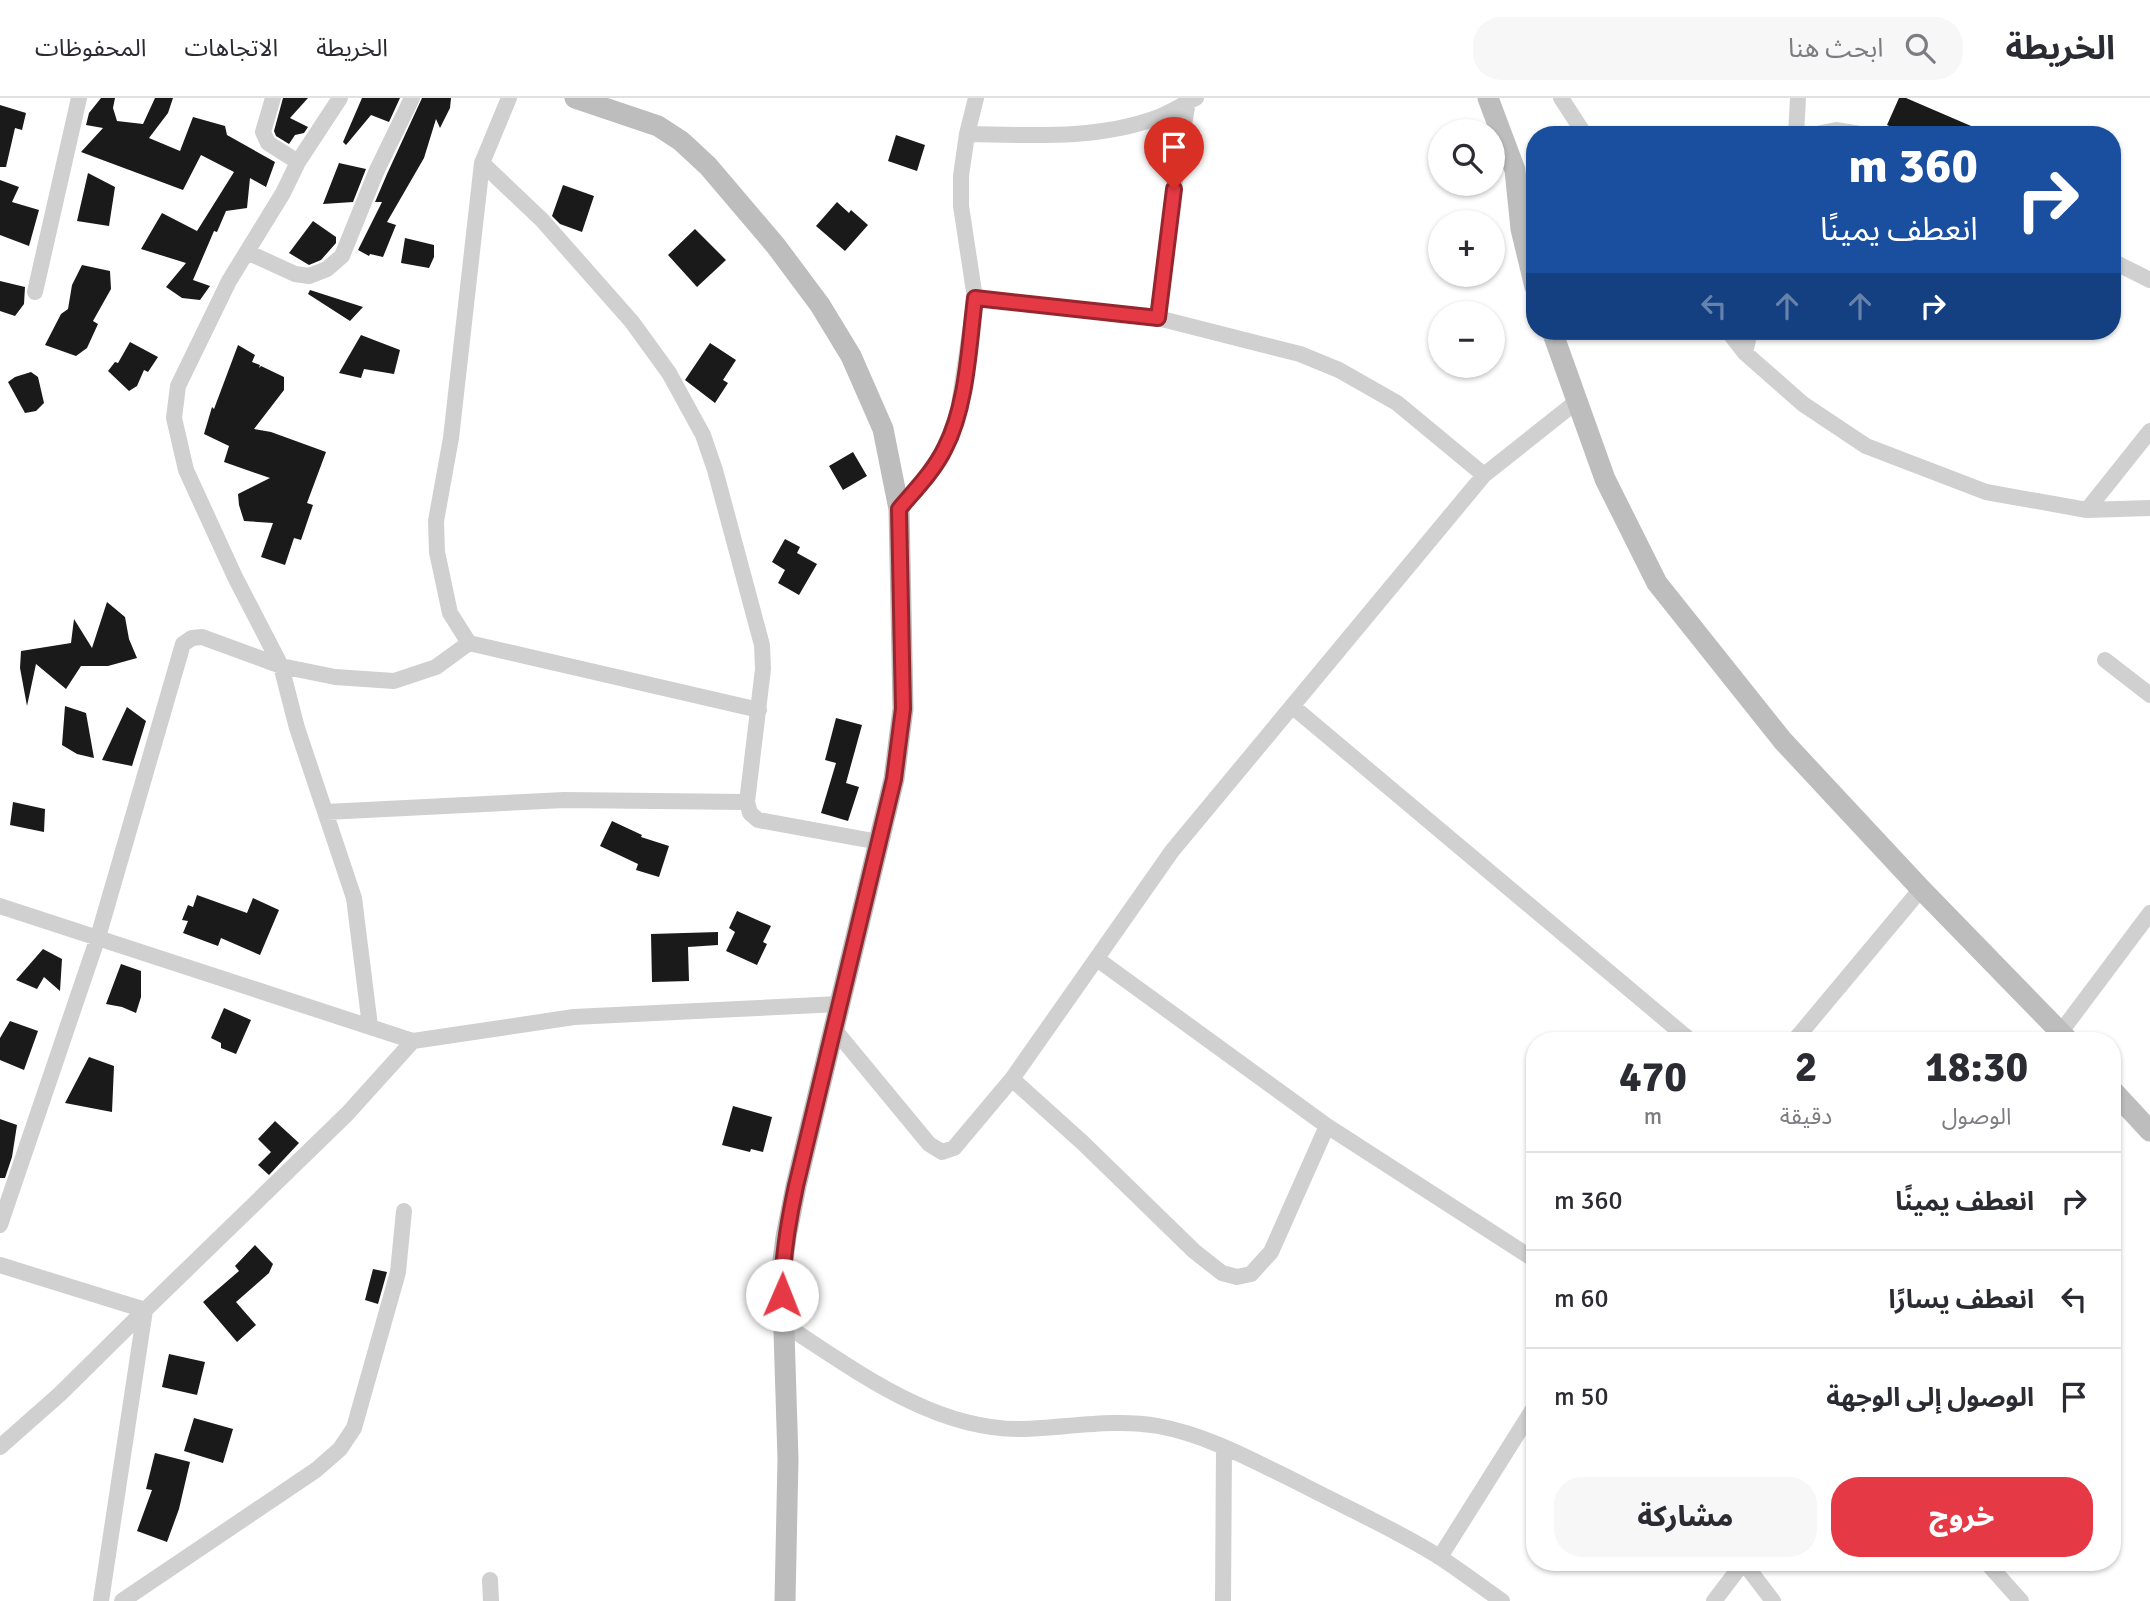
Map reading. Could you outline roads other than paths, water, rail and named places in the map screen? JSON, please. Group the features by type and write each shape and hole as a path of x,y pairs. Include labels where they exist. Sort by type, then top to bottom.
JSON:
{"street":[{"path":"35,292 79,98"},
{"path":"273,98 263,132 268,143 298,162"},
{"path":"340,98 298,162 283,193 229,281 178,386 174,418 186,470 235,577 281,666 297,728 349,878 358,915 370,1026"},
{"path":"247,252 295,274 309,276 327,269 342,256 377,170 412,98"},
{"path":"509,98 482,163 451,438 436,521 437,552 450,613 469,643 759,710"},
{"path":"575,98 658,125 681,141 708,166 776,246 820,305 851,356 869,394 883,429 899,509 903,709 894,779 839,1004 786,1237 782,1268 788,1459 785,1601"},
{"path":"899,509 946,447 958,411 975,298 961,206 961,176 976,98"},
{"path":"1488,98 1515,170 1526,250"},
{"path":"1560,98 1579,126"},
{"path":"1796,126 1798,98"},
{"path":"967,134 1043,135 1105,131 1157,117 1192,100"},
{"path":"1158,318 1177,163 1192,100"},
{"path":"482,163 542,220 632,323 669,373 703,435 762,645 763,669 747,802 750,813 758,820 879,842"},
{"path":"2121,266 2150,280"},
{"path":"975,298 1158,318 1300,354 1339,370 1398,403 1484,475"},
{"path":"1555,340 1605,479 1657,583 1783,741 2055,1032"},
{"path":"1735,340 1745,353 1803,404 1866,446 1986,492 2087,510 2150,508"},
{"path":"1745,353 1748,340"},
{"path":"834,1029 929,1144 942,1152 948,1152 958,1144 1012,1079 1172,851 1484,475 1576,402"},
{"path":"2087,510 2150,431"},
{"path":"0,1225 98,937 184,644 192,638 202,637 281,666 335,677 394,681 436,667 469,643"},
{"path":"2105,660 2150,695"},
{"path":"1292,706 1680,1032"},
{"path":"326,813 564,800 747,802"},
{"path":"1802,1032 1921,889"},
{"path":"0,906 413,1041 574,1017 839,1004"},
{"path":"2065,1032 2150,913"},
{"path":"1097,959 1327,1126 1526,1254"},
{"path":"0,1447 60,1394 347,1114 413,1041"},
{"path":"1012,1079 1083,1143 1194,1251 1222,1273 1237,1277 1251,1274 1272,1252 1327,1126"},
{"path":"2121,1100 2150,1131"},
{"path":"122,1601 299,1482 340,1449 354,1428 398,1272 404,1210"},
{"path":"0,1265 145,1310"},
{"path":"101,1601 145,1310"},
{"path":"782,1323 861,1374 903,1397 964,1422 1019,1429 1136,1424 1157,1426 1224,1448 1366,1517 1440,1557 1502,1601"},
{"path":"1440,1557 1526,1420"},
{"path":"1223,1601 1224,1448"},
{"path":"1714,1601 1737,1571"},
{"path":"1749,1571 1773,1601"},
{"path":"1994,1571 2021,1601"},
{"path":"490,1580 491,1601"}]}
